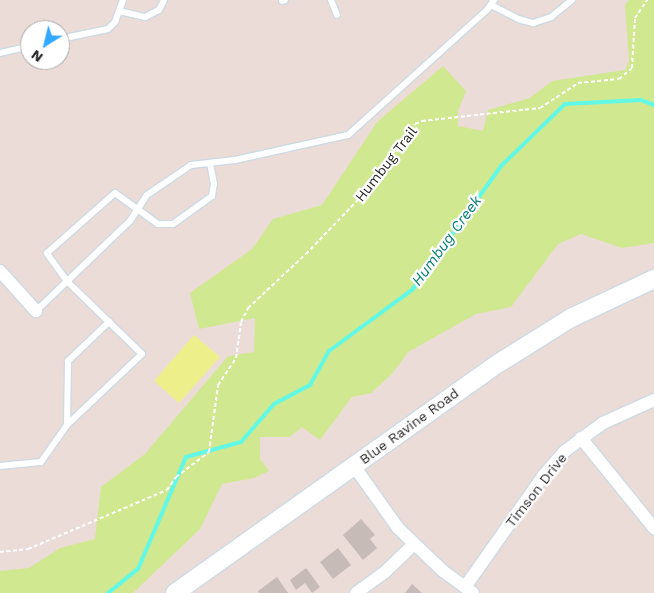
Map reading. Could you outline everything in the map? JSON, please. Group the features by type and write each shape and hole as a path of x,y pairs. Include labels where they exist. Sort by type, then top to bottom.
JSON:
{"main road":[{"name":"Blue Ravine Road","path":"176,593 498,363 571,318 654,279"}],"street":[{"path":"0,271 36,311"},
{"name":"Timson Drive","path":"469,590 544,475 580,438 603,423 654,400"},
{"path":"580,438 654,528"},
{"path":"354,466 382,509 414,545 469,590"},
{"path":"356,593 385,572 414,545"}],"lane":[{"path":"70,37 108,29 119,11 123,0"},
{"path":"119,11 145,17 159,10 164,0"},
{"path":"330,0 337,15"},
{"path":"36,311 130,221 147,195 191,165 210,163 348,135 493,2 518,20 533,23 552,17 572,0"},
{"path":"0,54 20,49"},
{"path":"0,466 41,462 67,425 142,354 67,281 47,253 115,192 158,224 172,224 212,196 214,189 210,163"},
{"path":"67,425 68,361 109,322"}],"path":[{"name":"Humbug Trail","path":"0,552 28,550 167,490 176,477 205,457 210,447 216,392 220,379 236,358 241,322 248,308 306,254 378,179 415,124 422,121 540,108 578,83 619,79 632,68 634,25 648,0"}],"green space":[{"path":"629,0 654,0 654,243 622,248 581,234 558,244 511,307 476,314 408,352 392,374 371,393 352,397 320,440 302,427 290,437 260,437 260,459 269,471 254,478 222,484 200,529 133,593 0,593 0,571 29,568 60,548 95,539 101,487 145,454 228,356 254,352 255,318 199,329 190,293 252,249 273,219 322,205 377,122 443,66 466,91 458,111 458,126 483,131 488,110 530,98 552,81 625,70 629,61 625,5"},
{"path":"194,335 220,357 179,403 154,381"}],"building":[{"path":"361,519 375,535 370,539 377,548 363,560 343,535"},
{"path":"338,548 351,565 333,579 320,562"},
{"path":"306,568 320,587 312,593 305,583 296,590 290,580"},
{"path":"277,577 288,593 259,593 258,591"},
{"path":"412,584 422,593 405,593"}],"waterway":[{"name":"Humbug Creek","path":"108,593 138,569 186,457 241,442 274,404 310,385 329,351 413,289 501,166 565,104 641,100 654,105"}]}
